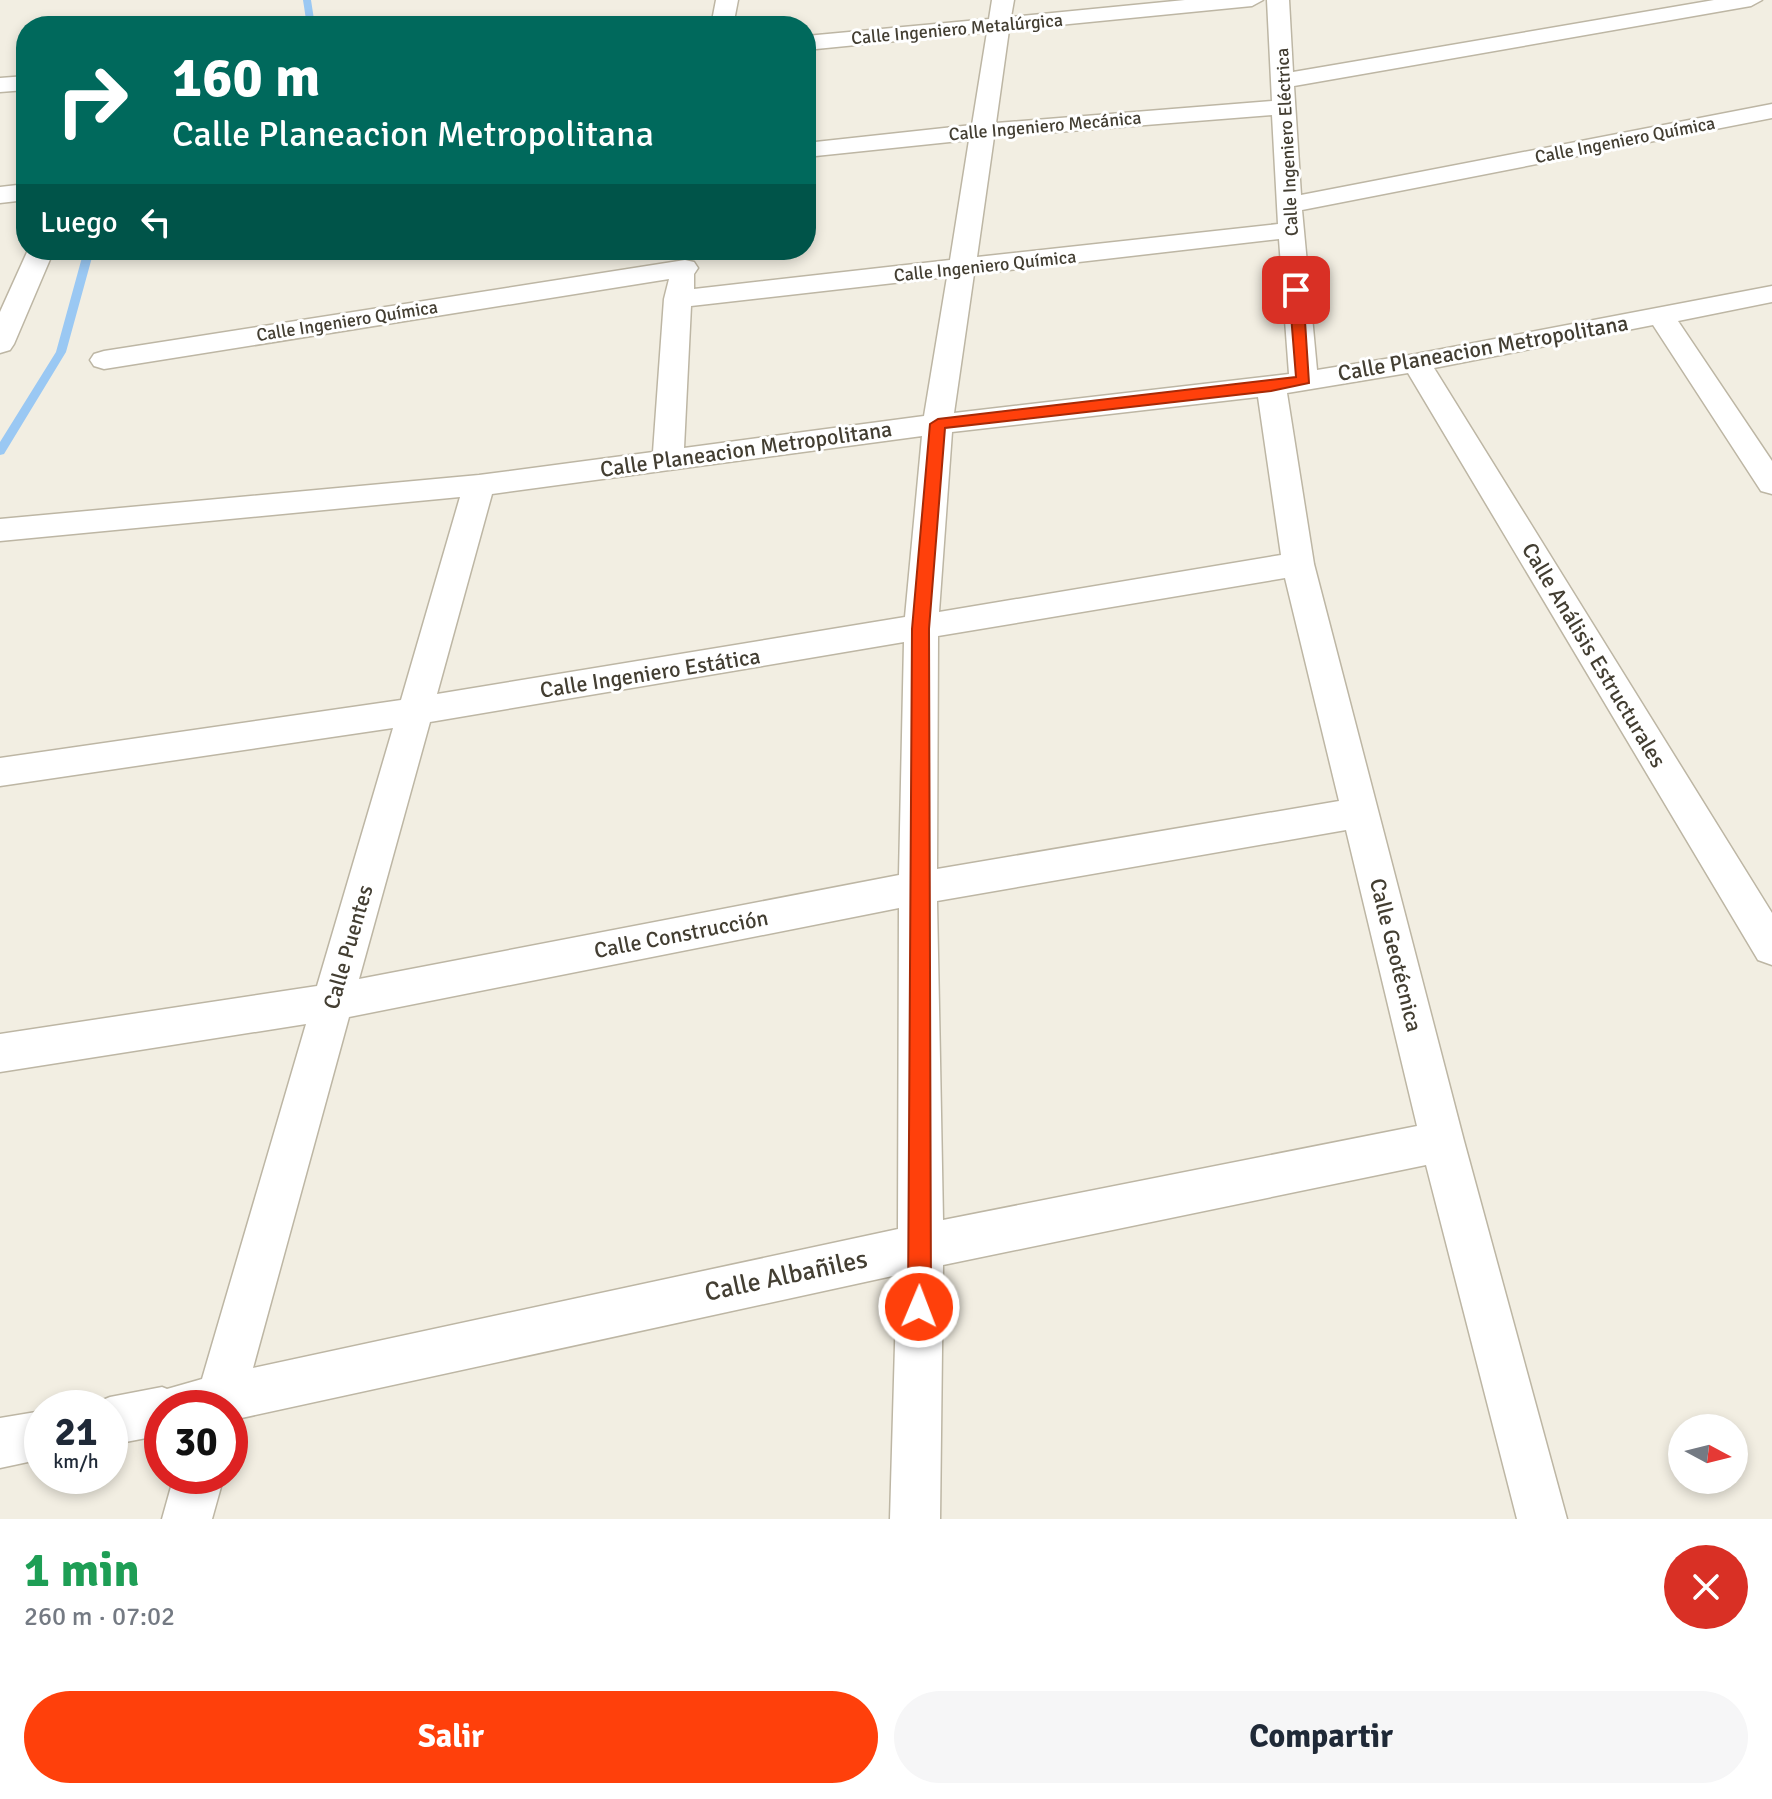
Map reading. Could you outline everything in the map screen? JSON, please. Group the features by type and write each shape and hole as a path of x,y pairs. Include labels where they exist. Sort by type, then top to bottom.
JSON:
{"street":[{"path":"915,1519 921,1247 918,888 921,629 938,424 1003,0"},
{"name":"Calle Ingeniero Metalúrgica","path":"816,42 1252,0"},
{"name":"Calle Ingeniero Eléctrica","path":"1278,0 1290,218 1287,383"},
{"name":"Calle Ingeniero Mecánica","path":"816,149 1284,94 1751,0"},
{"name":"Calle Ingeniero Química","path":"678,299 961,269 1290,218 1772,111"},
{"path":"4,329 36,260"},
{"name":"Calle Ingeniero Química","path":"104,360 680,260"},
{"path":"668,459 678,299 686,260"},
{"name":"Calle Planeacion Metropolitana","path":"0,530 479,485 938,424 1287,383 1416,363 1772,294"},
{"path":"1660,315 1772,484"},
{"name":"Calle Análisis Estructurales","path":"1416,363 1772,948"},
{"name":"Calle Geotécnica","path":"1287,383 1298,564 1442,1141 1542,1519"},
{"name":"Calle Puentes","path":"211,1390 332,1002 479,485"},
{"name":"Calle Ingeniero Estática","path":"0,772 415,711 1298,564"},
{"name":"Calle Construcción","path":"0,1053 332,1002 918,888 1361,812"},
{"name":"Calle Albañiles","path":"248,1396 921,1247 1442,1141"},
{"path":"0,1443 24,1438"},
{"path":"187,1519 194,1494"}],"waterway":[{"path":"307,0 309,16"},
{"path":"0,451 61,352 86,260"}],"route":[{"path":"919,1307 921,629 938,424 1304,380 1296,290"}]}
